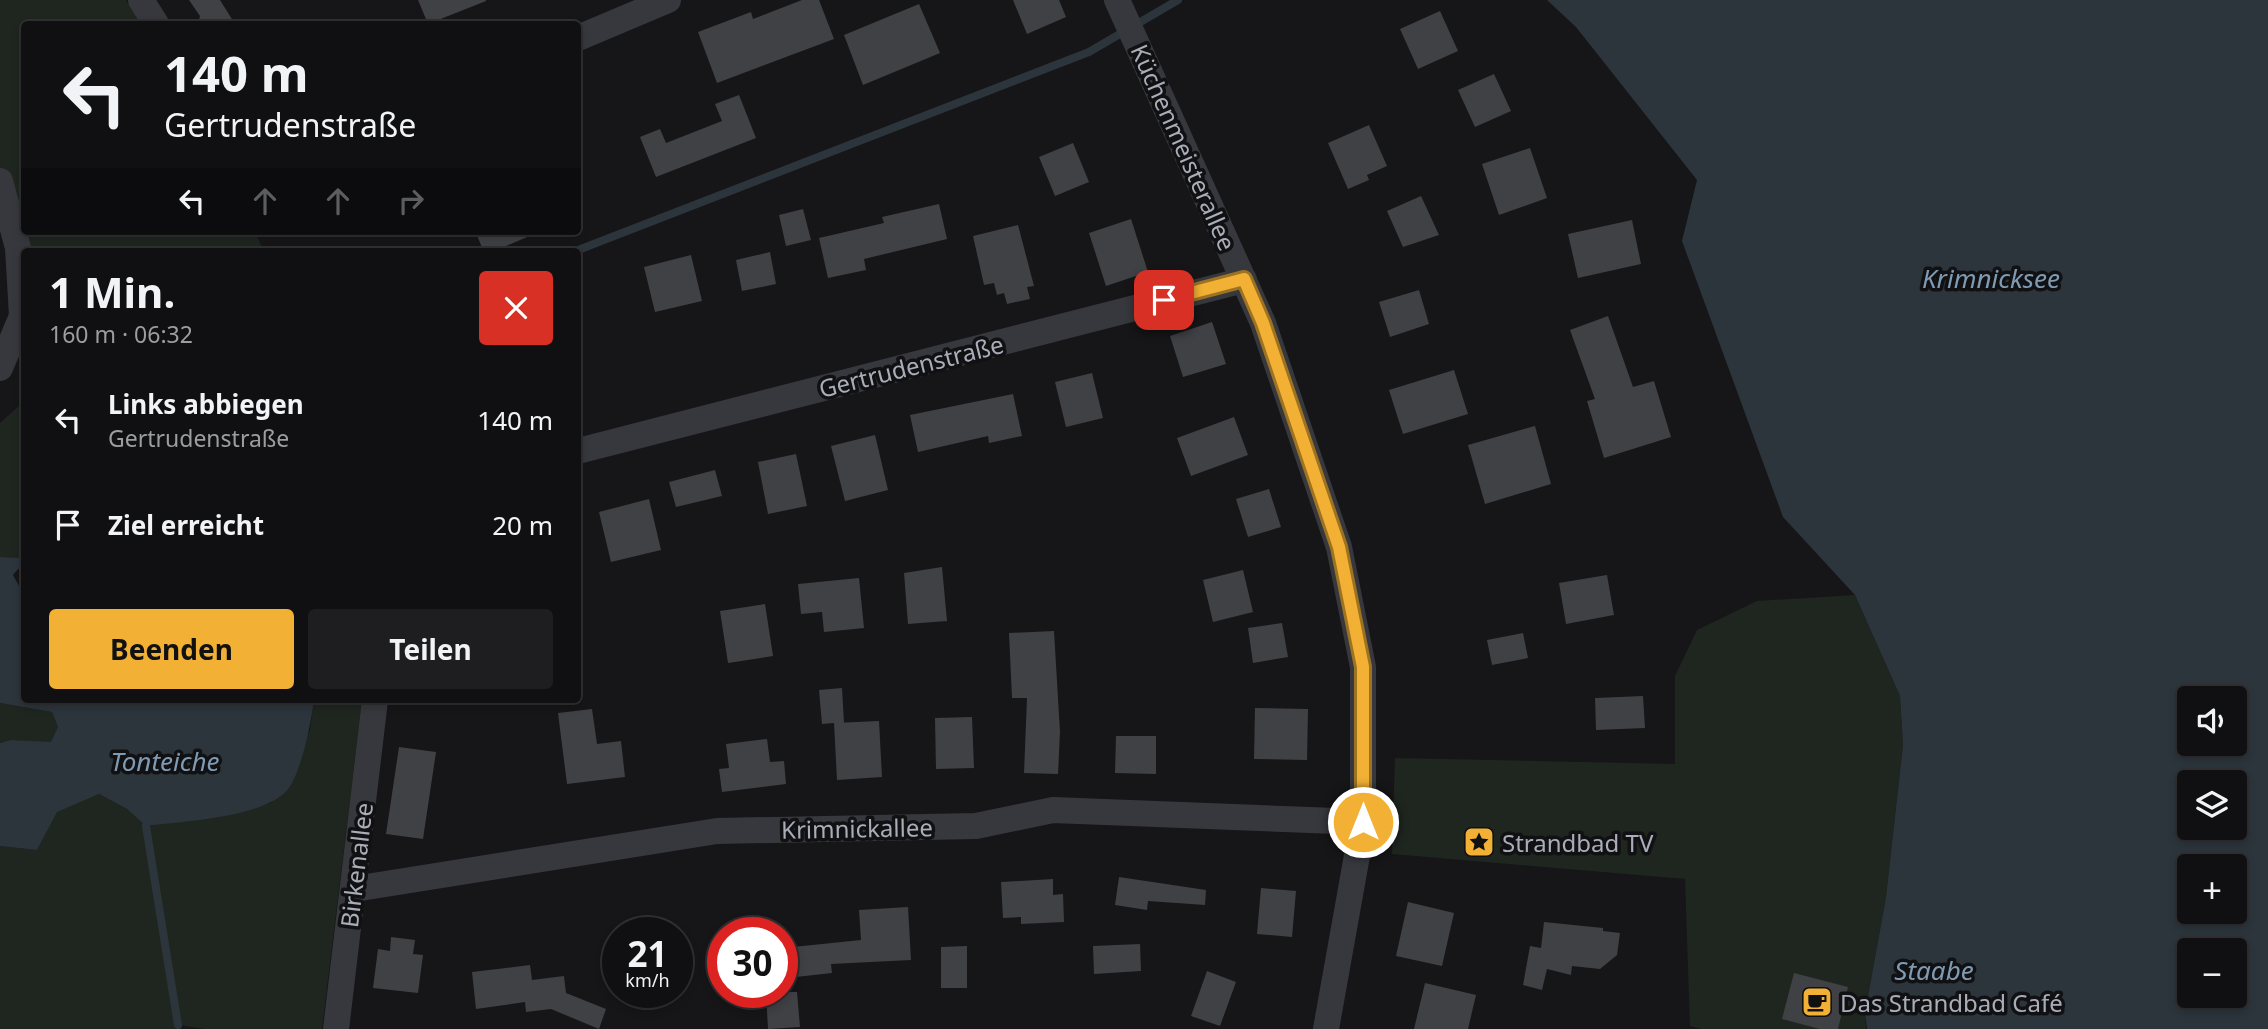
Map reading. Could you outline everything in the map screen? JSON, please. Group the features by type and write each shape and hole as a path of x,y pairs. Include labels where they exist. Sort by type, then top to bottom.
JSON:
{"street":[{"path":"141,0 154,21"},
{"path":"581,37 668,0"},
{"name":"Küchenmeisterallee","path":"1117,0 1263,323 1339,547 1363,667 1363,822 1326,1029"},
{"path":"0,181 18,248 21,299"},
{"name":"Gertrudenstraße","path":"581,451 1244,279"},
{"path":"0,368 21,318"},
{"name":"Birkenallee","path":"336,1029 375,703"},
{"name":"Krimnickallee","path":"354,889 717,831 976,825 1053,810 1363,822"}],"shaded area":[{"path":"0,0 126,0 139,21 21,21 21,235 257,235 262,248 25,248 0,171"},
{"path":"21,402 21,558 0,557 0,423"},
{"path":"1855,595 1900,696 1903,745 1886,897 1865,1013 1866,1029 1702,1029 1690,1026 1685,879 1392,854 1395,758 1675,764 1675,676 1697,630 1757,601"},
{"path":"0,703 52,712 58,727 52,743 11,740 0,743"},
{"path":"314,703 362,703 322,1029 206,1029 178,1025 175,1029 0,1029 0,846 37,850 57,811 99,794 127,809 146,826 229,814 271,803 310,730"}],"water":[{"name":"Krimnicksee","path":"1547,0 2268,0 2268,1029 1867,1029 1865,1013 1886,897 1903,745 1900,696 1855,595 1783,517 1682,241 1697,180 1576,27"},
{"name":"Tonteiche","path":"0,557 21,558 21,569 13,575 21,590 21,703 313,703 302,758 294,780 278,798 244,812 146,826 127,809 99,794 57,812 37,850 0,846 0,743 11,740 51,742 58,727 52,712 0,703"}],"building":[{"path":"189,0 220,0 233,21 199,21 200,16"},
{"path":"418,0 486,0 436,21 427,21"},
{"path":"802,0 819,0 834,39 717,83 698,32 751,12 753,19"},
{"path":"1013,0 1059,0 1066,17 1027,34"},
{"path":"919,4 940,53 863,85 844,35"},
{"path":"1440,11 1458,51 1418,69 1400,29"},
{"path":"1494,74 1511,111 1475,127 1458,90"},
{"path":"739,95 756,138 656,177 640,137 660,129 666,143 722,121 715,104"},
{"path":"1369,125 1387,166 1367,175 1369,180 1348,189 1328,143"},
{"path":"1073,143 1089,182 1055,196 1039,157"},
{"path":"1530,148 1547,198 1499,215 1482,164"},
{"path":"1421,196 1439,235 1403,247 1387,211"},
{"path":"939,204 947,239 864,259 866,270 828,278 819,238 884,223 882,217"},
{"path":"803,209 811,240 786,246 779,215"},
{"path":"1131,219 1148,272 1106,286 1089,233"},
{"path":"1632,220 1641,264 1578,278 1568,234"},
{"path":"1018,225 1034,286 1027,287 1030,299 1007,304 1004,293 997,295 994,283 984,285 973,236"},
{"path":"477,235 532,235 501,248 482,248"},
{"path":"770,252 776,284 742,291 736,260"},
{"path":"691,255 702,301 655,312 644,267"},
{"path":"1419,290 1429,324 1390,337 1379,302"},
{"path":"1608,316 1633,387 1654,381 1671,437 1604,458 1587,401 1595,399 1570,330"},
{"path":"1212,322 1226,364 1183,377 1170,336"},
{"path":"1454,370 1468,414 1403,434 1389,390"},
{"path":"1092,373 1103,418 1066,427 1055,382"},
{"path":"1013,394 1022,436 989,443 988,436 918,452 910,415"},
{"path":"1234,417 1248,455 1191,476 1177,438"},
{"path":"1535,426 1551,484 1485,504 1468,445"},
{"path":"875,435 888,490 845,501 831,446"},
{"path":"796,454 807,506 768,514 758,462"},
{"path":"715,470 722,496 676,507 669,482"},
{"path":"1269,489 1281,527 1248,537 1236,499"},
{"path":"649,499 661,550 611,562 599,512"},
{"path":"942,567 947,621 908,624 904,573"},
{"path":"1243,570 1253,612 1213,622 1203,580"},
{"path":"1607,575 1614,615 1566,624 1559,583"},
{"path":"859,578 864,628 824,632 822,612 801,614 798,584"},
{"path":"765,604 773,656 728,663 720,611"},
{"path":"1282,623 1288,657 1253,663 1248,628"},
{"path":"1054,631 1060,732 1058,774 1024,773 1027,698 1012,698 1009,633"},
{"path":"1523,633 1528,658 1492,665 1487,640"},
{"path":"842,688 844,723 879,721 882,777 837,780 834,723 822,724 819,690"},
{"path":"1643,696 1645,728 1596,730 1595,698"},
{"path":"1255,708 1308,709 1307,760 1254,759"},
{"path":"592,709 597,744 621,741 625,777 567,784 558,713"},
{"path":"972,717 974,768 936,769 935,718"},
{"path":"1116,736 1156,736 1156,774 1115,773"},
{"path":"767,739 770,762 784,761 786,784 722,792 719,769 729,768 726,744"},
{"path":"399,747 436,752 423,839 386,834"},
{"path":"1119,877 1206,890 1205,905 1148,901 1147,910 1115,905"},
{"path":"1053,879 1053,895 1063,894 1064,922 1021,924 1021,917 1003,918 1001,882"},
{"path":"1261,888 1296,891 1292,937 1257,934"},
{"path":"1408,902 1454,913 1442,966 1396,956"},
{"path":"908,907 911,960 831,964 832,973 798,977 798,946 861,940 859,910"},
{"path":"1544,922 1603,928 1603,931 1620,933 1617,955 1600,969 1572,966 1571,975 1547,969 1542,990 1523,985 1530,946 1541,948"},
{"path":"391,937 415,940 413,954 423,955 418,993 373,988 378,949 390,951"},
{"path":"1140,944 1141,971 1094,974 1093,946"},
{"path":"967,946 967,988 941,988 941,947"},
{"path":"530,965 532,980 564,976 566,993 606,1009 599,1029 551,1009 526,1012 525,1002 476,1009 472,972"},
{"path":"1207,971 1236,982 1220,1026 1191,1016"},
{"path":"1794,973 1848,987 1838,1029 1820,1029 1782,1019"},
{"path":"1425,983 1476,995 1468,1029 1414,1029"},
{"path":"798,1004 800,1027 768,1029 767,1008 798,1008"}],"waterway":[{"path":"581,249 1089,52 1178,0"},
{"path":"146,826 178,1025"}],"place":[{"name":"Strandbad TV","path":"1479,842"},
{"name":"Das Strandbad Café","path":"1817,1002"}],"route":[{"path":"1164,300 1244,279 1263,323 1339,547 1363,667 1363,822"}],"water label":[{"name":"Staabe","path":"1934,970"}]}
